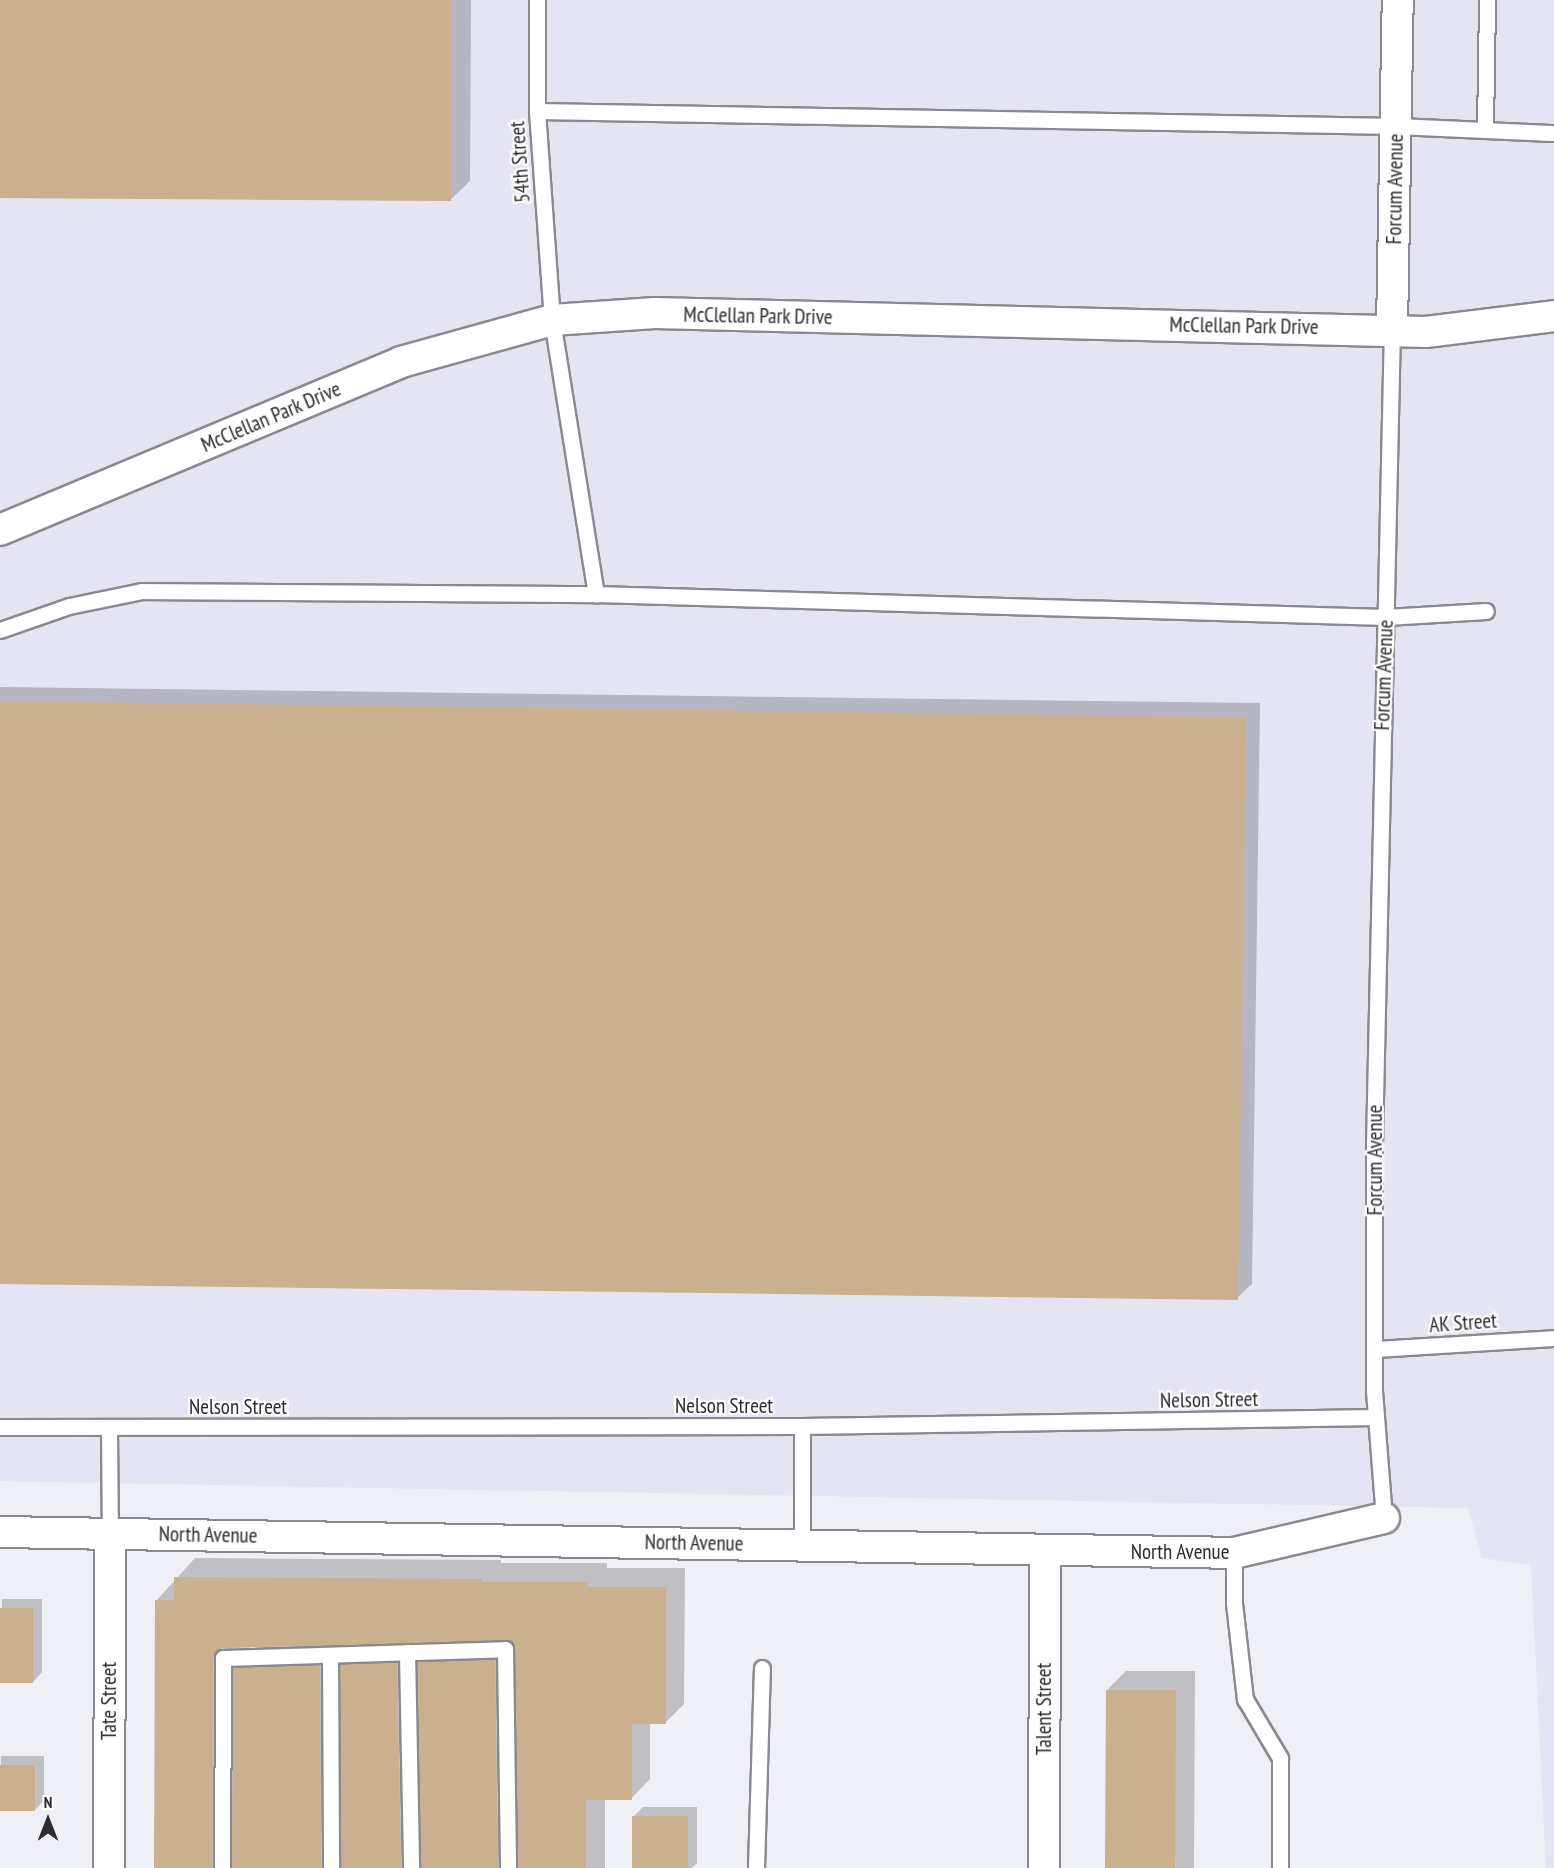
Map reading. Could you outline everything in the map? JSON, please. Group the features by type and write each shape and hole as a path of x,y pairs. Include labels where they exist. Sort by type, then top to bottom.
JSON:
{"street":[{"name":"Forcum Avenue","path":"1392,329 1398,0"},
{"name":"McClellan Park Drive","path":"0,530 400,362 552,320 655,314 1392,329 1426,332 1554,316"},
{"name":"North Avenue","path":"0,1532 1234,1553 1384,1518"},
{"name":"Tate Street","path":"109,1868 110,1534"},
{"name":"Talent Street","path":"1044,1868 1045,1550"}],"lane":[{"name":"54th Street","path":"537,0 537,111 552,320 596,594"},
{"path":"1485,129 1487,0"},
{"path":"537,111 1397,126 1554,133"},
{"name":"Forcum Avenue","path":"1375,1349 1379,828 1392,329"},
{"path":"0,630 69,606 142,591 596,594 1386,617 1486,611"},
{"name":"AK Street","path":"1375,1349 1554,1338"},
{"path":"1375,1349 1376,1417 1384,1518"},
{"name":"Nelson Street","path":"0,1427 109,1429 802,1426 1376,1417"},
{"path":"802,1426 802,1544"},
{"path":"109,1429 110,1534"},
{"path":"1234,1553 1234,1603 1245,1699 1280,1758 1280,1868"},
{"path":"222,1868 223,1658 505,1649 508,1868"},
{"path":"407,1652 411,1868"},
{"path":"330,1655 331,1868"},
{"path":"756,1868 762,1668"}],"shaded area":[{"path":"0,0 1554,0 1554,1868 1546,1868 1531,1565 1482,1558 1468,1508 0,1481"}],"building":[{"path":"0,0 452,0 451,201 0,198"},
{"path":"0,701 1246,717 1238,1300 0,1284"},
{"path":"174,1577 482,1579 482,1582 588,1582 588,1587 666,1587 666,1724 632,1724 632,1800 586,1800 586,1868 518,1868 515,1649 510,1641 222,1648 213,1658 212,1868 154,1868 155,1600 174,1600"},
{"path":"0,1608 33,1608 33,1683 0,1683"},
{"path":"495,1659 498,1868 421,1868 417,1662"},
{"path":"397,1662 401,1868 341,1868 340,1664"},
{"path":"320,1665 321,1868 232,1868 233,1667"},
{"path":"1106,1690 1176,1690 1175,1868 1105,1868"},
{"path":"0,1765 35,1765 35,1811 0,1811"},
{"path":"632,1816 688,1816 688,1868 632,1868"}]}
